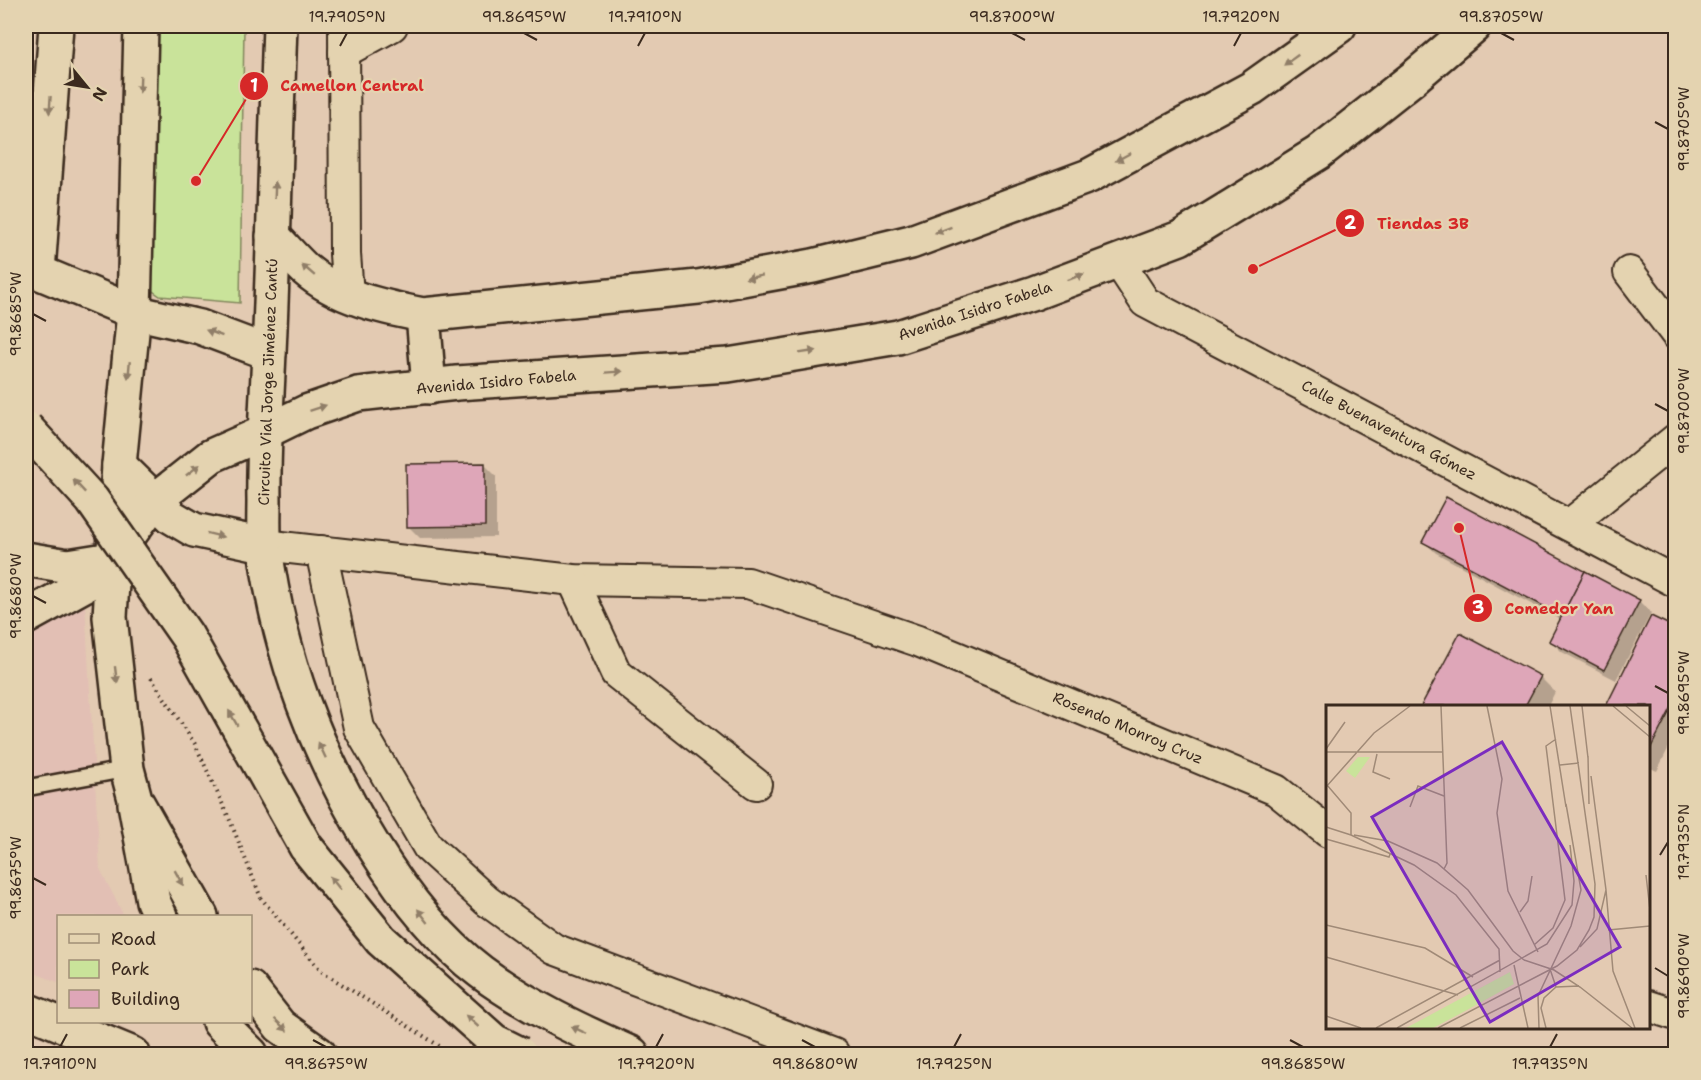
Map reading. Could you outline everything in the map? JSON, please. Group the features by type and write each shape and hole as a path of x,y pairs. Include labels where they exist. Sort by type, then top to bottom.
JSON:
{"main road":[{"path":"56,26 32,269 134,312 200,327 269,353"},
{"path":"141,26 134,312 119,465 110,617 131,784 153,901 160,915"},
{"name":"Circuito Vial Jorge Jiménez Cantú","path":"280,26 269,353 263,458 264,545 280,634 308,720 346,802 392,876 431,927 480,971 525,1002 574,1028 632,1054"},
{"path":"273,236 307,270 326,284 348,295 384,307 423,315 698,287 813,266 911,242 1089,176 1252,88 1339,26"},
{"name":"Avenida Isidro Fabela","path":"26,616 93,580 112,559 154,501 211,456 306,412 358,394 457,383 728,364 898,337 1034,293 1180,238 1318,153 1412,79 1442,38 1474,26"},
{"path":"423,315 429,387"},
{"path":"26,428 92,500 187,636 306,847 381,939 494,1041 520,1054"},
{"path":"119,465 172,517 194,530 264,545"},
{"path":"26,559 68,566 112,559"},
{"path":"131,784 200,915"},
{"path":"252,991 280,1026 319,1054"},
{"path":"26,1010 57,1023"},
{"path":"58,1023 133,1054"},
{"path":"220,1023 251,1054"}],"street":[{"path":"348,295 345,254 344,39 392,26"},
{"name":"Calle Buenaventura Gómez","path":"1118,261 1145,302 1676,582"},
{"path":"1629,272 1676,334"},
{"path":"1569,525 1676,439"},
{"name":"Rosendo Monroy Cruz","path":"264,545 573,580 748,583 918,641 1276,790 1326,830"},
{"path":"321,551 359,728 428,847 487,902 554,949 834,1054"},
{"path":"573,580 616,673 756,784"},
{"path":"1650,1007 1676,1015"}],"lane":[{"path":"26,788 131,784"}],"path":[{"path":"149,676 195,744 229,818 261,898 321,971 452,1054"}],"shaded area":[{"path":"85,603 100,869 123,915 57,915 57,982 26,970 26,632"}],"green space":[{"path":"154,26 244,26 240,303 160,296 147,287"}],"building":[{"path":"485,463 485,526 407,527 406,464"},
{"path":"1446,497 1585,571 1562,616 1422,542"},
{"path":"1585,571 1640,600 1604,670 1549,641"},
{"path":"1651,616 1676,628 1676,699 1650,749 1650,705 1606,705"},
{"path":"1460,633 1541,676 1526,705 1422,705"}],"place":[{"name":"Camellon Central","path":"196,181"},
{"name":"Tiendas 3B","path":"1253,269"},
{"name":"Comedor Yan","path":"1459,528"}]}
